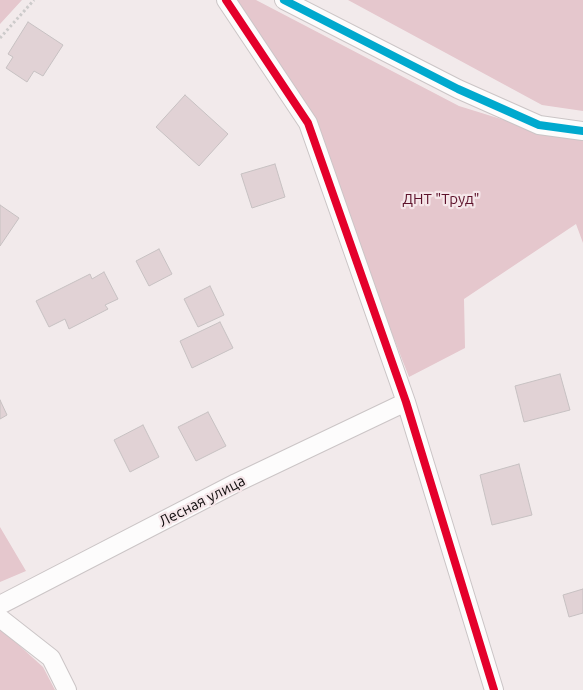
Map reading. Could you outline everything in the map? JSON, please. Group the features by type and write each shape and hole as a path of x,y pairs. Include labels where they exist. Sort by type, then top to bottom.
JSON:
{"street":[{"path":"226,0 308,123 406,402 494,690"},
{"path":"284,0 458,89 538,125 583,131"},
{"name":"Лесная улица","path":"0,605 236,483 406,402"},
{"path":"0,618 51,658 67,690"}],"path":[{"path":"0,38 34,0"}],"green space":[{"path":"0,0 22,0 0,24"},
{"name":"ДНТ \"Труд\"","path":"233,0 256,0 459,106 546,133 583,137 583,243 576,224 464,299 465,348 409,377 322,155"},
{"path":"348,0 583,0 583,111 542,105"},
{"path":"0,527 26,571 0,582"},
{"path":"0,628 43,667 55,690 0,690"}],"building":[{"path":"28,22 63,45 43,76 34,71 27,82 6,68 13,57 8,54"},
{"path":"185,95 228,134 199,166 156,127"},
{"path":"275,164 285,197 252,208 241,174"},
{"path":"0,205 19,218 0,246"},
{"path":"159,249 172,274 149,286 136,261"},
{"path":"104,272 118,299 105,305 108,309 69,329 65,319 49,327 36,301 90,274 92,279"},
{"path":"210,286 224,315 198,327 184,299"},
{"path":"220,322 233,348 192,368 180,341"},
{"path":"560,374 570,410 524,422 515,386"},
{"path":"0,400 7,415 0,419"},
{"path":"208,412 226,446 196,461 178,427"},
{"path":"143,425 159,457 130,472 114,440"},
{"path":"519,464 532,515 492,525 480,475"},
{"path":"583,589 583,613 569,617 563,595"}],"transit line":[{"path":"226,0 308,123 406,402 494,690"},
{"path":"284,0 458,89 539,125 583,131"}]}
